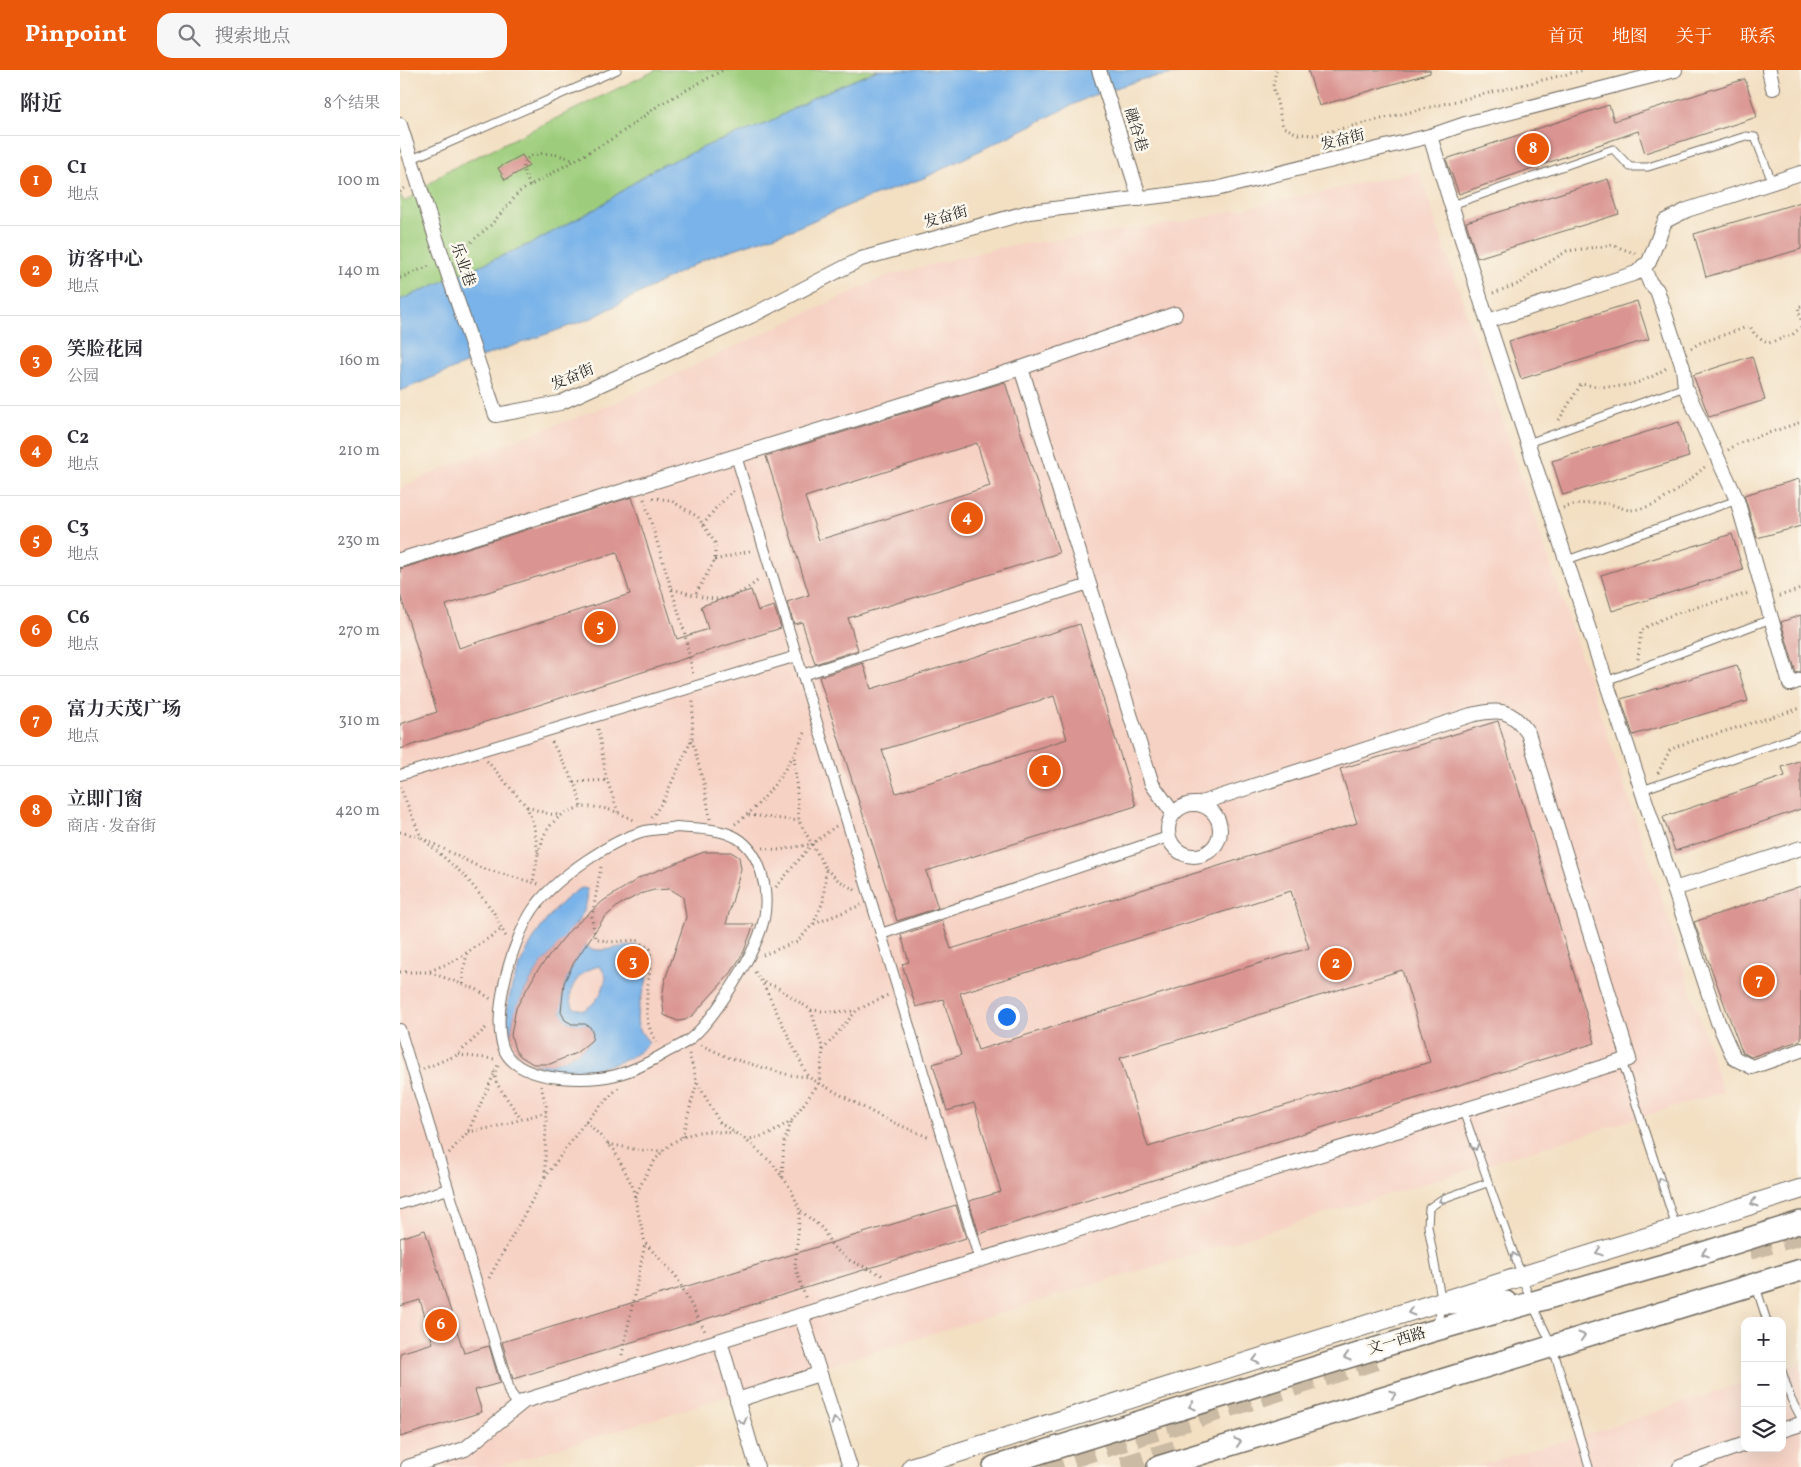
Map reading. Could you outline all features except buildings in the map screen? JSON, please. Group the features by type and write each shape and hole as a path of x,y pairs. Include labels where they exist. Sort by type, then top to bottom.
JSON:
{"main road":[{"path":"912,1467 1442,1303 1676,1227 1801,1189"},
{"name":"文一西路","path":"994,1467 1429,1332 1684,1259 1801,1222"},
{"path":"1158,1467 1801,1270"},
{"path":"1442,1303 1532,1302"}],"street":[{"name":"融谷巷","path":"1099,70 1140,199"},
{"name":"发奋街","path":"496,415 560,403 751,316 861,259 1028,212 1216,189 1430,136 1465,124 1675,70"},
{"path":"1769,70 1773,88"},
{"name":"乐业巷","path":"400,125 496,415"},
{"path":"1430,136 1480,297 1606,681 1646,789 1674,889 1718,1022 1734,1058 1752,1067 1801,1050"},
{"path":"1488,321 1636,273 1646,264 1665,221 1686,210 1801,173"},
{"path":"1646,264 1650,283 1657,290 1683,368 1685,387 1737,500 1790,684 1801,680"},
{"path":"404,556 641,491 736,456 1021,368 1175,314"},
{"path":"1021,368 1152,784 1173,813"},
{"path":"736,456 980,1260"},
{"path":"802,675 1089,584"},
{"path":"400,775 797,656"},
{"path":"408,1467 465,1449 524,1401 1629,1059 1528,733 1520,720 1506,711 1490,711 1471,715 1198,804 1180,807 1173,813 1169,821 1168,837 1172,845 1185,855 1202,855 1215,846 1220,829 1219,820 1214,812 1198,804"},
{"path":"677,827 717,831 737,838 755,853 764,878 764,918 746,961 720,1004 688,1040 666,1053 631,1072 599,1079 539,1076 522,1067 506,1052 499,1030 503,992 519,934 536,904 561,879 603,851 645,830 677,827"},
{"path":"881,934 1168,837"},
{"path":"1674,889 1801,848"},
{"path":"400,1029 510,1393 519,1405"},
{"path":"400,1204 448,1189"},
{"path":"805,1314 819,1374 850,1467"},
{"path":"715,1342 737,1400 757,1467"},
{"path":"737,1400 819,1374"},
{"path":"1786,1429 1801,1424"},
{"path":"1680,1467 1741,1445"}],"lane":[{"path":"412,160 617,70"},
{"path":"1452,205 1613,149 1630,167 1648,167 1746,136 1755,137 1772,182"},
{"path":"1528,443 1685,387"},
{"path":"1566,560 1737,500"},
{"path":"1606,681 1771,619"},
{"path":"1646,789 1801,735"},
{"path":"1622,1061 1676,1227"},
{"path":"1463,1110 1522,1277 1552,1345 1589,1467"},
{"path":"1429,1332 1439,1317 1442,1303 1428,1226 1429,1208 1442,1199 1487,1182"},
{"path":"1755,1284 1766,1317"},
{"path":"1786,1383 1791,1399 1801,1418"}],"path":[{"path":"454,257 491,225 519,192 617,136 659,105 722,70"},
{"path":"1276,70 1273,86 1284,126 1298,134 1315,135 1584,70"},
{"path":"530,186 523,169 525,160 528,158 539,153 554,153 576,160"},
{"path":"1480,297 1521,283 1532,273 1567,251 1612,244 1632,251 1646,264"},
{"path":"400,278 436,264"},
{"path":"1801,306 1798,307 1801,320"},
{"path":"1551,512 1580,503 1609,504 1631,510 1650,505 1682,488 1717,457 1739,443 1801,422"},
{"path":"704,525 715,509 744,482"},
{"path":"641,491 670,500 698,517 715,543 715,560 695,595"},
{"path":"641,491 684,630 694,686 692,739 717,831 748,815 780,778 814,714"},
{"path":"715,560 731,554 764,547"},
{"path":"671,589 721,600 740,595 762,578 769,566"},
{"path":"1637,670 1641,631 1650,624 1667,616 1758,590 1780,597 1801,589"},
{"path":"1646,789 1670,750 1680,744 1801,708"},
{"path":"595,716 607,780 618,813"},
{"path":"545,731 574,782 581,807"},
{"path":"533,882 538,854 546,832 562,815 581,807 603,807 618,813 645,830 664,799 692,739"},
{"path":"478,751 528,807 534,826 538,854"},
{"path":"794,754 799,821 826,869 838,880 855,890 869,891"},
{"path":"574,782 607,780"},
{"path":"400,787 421,837 465,876 493,911 514,954"},
{"path":"528,807 549,814 562,815"},
{"path":"748,815 799,821"},
{"path":"764,900 812,844 846,817"},
{"path":"400,832 421,837 481,868 553,888"},
{"path":"746,846 779,850 812,844"},
{"path":"603,851 592,917 595,938 609,942 637,940 650,949 652,966 646,1012 651,1035 666,1053"},
{"path":"808,1077 762,982 746,961 798,941 813,924 823,902 826,869"},
{"path":"813,924 844,910 872,902"},
{"path":"429,972 467,953 502,929"},
{"path":"463,984 463,972 467,953"},
{"path":"400,972 429,972 476,989 501,1007 490,1024 457,1055 413,1072"},
{"path":"762,982 777,987 811,1010 832,1012 857,1010"},
{"path":"823,1050 857,1010 898,989"},
{"path":"782,1177 784,1142 792,1120 819,1083 823,1050 811,1010"},
{"path":"688,1040 730,1058 789,1075 808,1077 883,1118 945,1144"},
{"path":"688,1040 697,1082 720,1123 746,1140 773,1164 790,1189 800,1211 823,1229 832,1246 849,1260 900,1285"},
{"path":"440,1162 468,1132 501,1059 457,1055"},
{"path":"494,1072 497,1084 521,1119"},
{"path":"480,1294 545,1177 586,1121 631,1072"},
{"path":"539,1076 546,1112 545,1177"},
{"path":"682,1138 697,1082"},
{"path":"468,1132 496,1127 546,1112"},
{"path":"746,1140 770,1134 792,1120"},
{"path":"586,1121 614,1150 632,1185 645,1243 638,1287 617,1372"},
{"path":"635,1198 650,1163 674,1141 701,1132 736,1133"},
{"path":"608,1144 639,1150 664,1151"},
{"path":"800,1211 795,1266 805,1314"},
{"path":"645,1243 676,1276 715,1342"}],"shaded area":[{"path":"1419,171 1659,890 1723,1092 497,1467 400,1467 400,488 463,460 614,403 886,276 998,248 1182,222"},
{"path":"1801,1363 1801,1467 1474,1467 1605,1429 1741,1383 1741,1452 1786,1452 1786,1368"}],"green space":[{"path":"656,70 878,70 814,97 768,123 711,144 654,169 597,208 532,243 400,300 400,195 405,202 445,172"}],"water":[{"path":"878,70 1201,70 1143,79 1091,96 924,178 854,203 791,230 707,258 592,318 487,355 400,391 400,300 532,243 597,208 654,169 711,144 768,123 814,97"},
{"path":"582,888 587,889 587,900 583,912 569,933 536,972 527,987 516,1010 511,1035 507,1018 509,998 526,953 553,912 568,897"},
{"path":"586,943 587,947 595,950 634,946 640,947 645,952 649,970 637,1017 638,1026 649,1042 640,1051 612,1065 577,1070 560,1070 533,1064 541,1065 558,1062 579,1051 592,1040 592,1032 587,1025 568,1022 561,1010 566,980","holes":["600,966 606,976 602,992 593,1004 584,1010 574,1008 571,994 576,981 586,971"]}],"tunnel":[{"path":"1749,1249 1801,1234"},
{"path":"1041,1467 1385,1356"},
{"path":"1123,1467 1182,1449"}],"place":[{"name":"立即门窗","path":"1533,149"},
{"name":"C2","path":"967,518"},
{"name":"C3","path":"600,627"},
{"name":"C1","path":"1045,771"},
{"name":"笑脸花园","path":"633,962"},
{"name":"访客中心","path":"1336,964"},
{"name":"富力天茂广场","path":"1759,981"},
{"name":"C6","path":"441,1325"}]}
